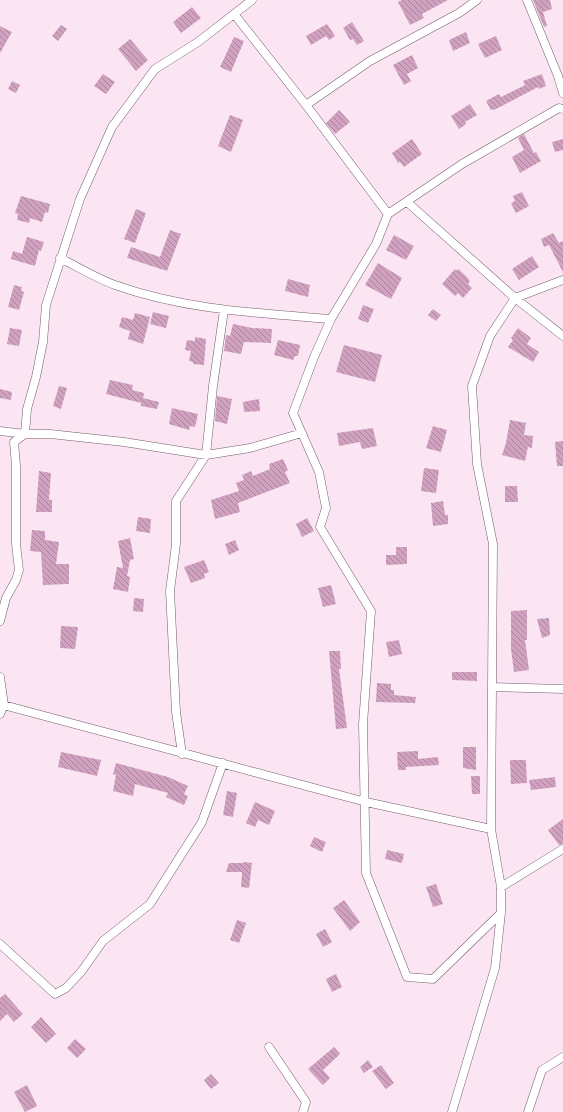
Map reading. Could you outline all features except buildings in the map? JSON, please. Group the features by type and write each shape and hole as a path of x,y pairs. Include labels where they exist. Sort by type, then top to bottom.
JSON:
{"street":[{"path":"0,621 6,598 16,580 19,570 16,544 16,466 14,442 25,434 27,409 36,377 46,306 80,199 112,127 155,69 198,42 252,0"},
{"path":"306,105 370,61 459,13 477,0"},
{"path":"527,0 558,76 563,93"},
{"path":"234,14 306,105 388,214"},
{"path":"500,913 433,978 407,977 366,873 366,802 363,724 371,611 320,528 326,508 319,472 293,413 314,357 331,319 376,244 388,214 462,164 558,108 563,109"},
{"path":"407,202 515,298 563,336"},
{"path":"60,258 114,284 168,301 224,310 331,319"},
{"path":"452,1112 495,968 501,887 490,829 493,544 477,464 472,386 490,336 515,298 563,280"},
{"path":"182,754 176,712 170,591 176,544 176,501 206,455 213,386 224,310"},
{"path":"0,431 25,434 50,434 124,442 206,455 250,448 302,432"},
{"path":"0,677 2,705 0,714"},
{"path":"492,687 563,689"},
{"path":"2,705 366,802 490,829"},
{"path":"0,944 55,994 66,988 81,972 103,941 150,904 202,822 223,763"},
{"path":"501,887 563,849"},
{"path":"269,1047 306,1102 303,1112"},
{"path":"528,1112 542,1070 563,1057"}]}
